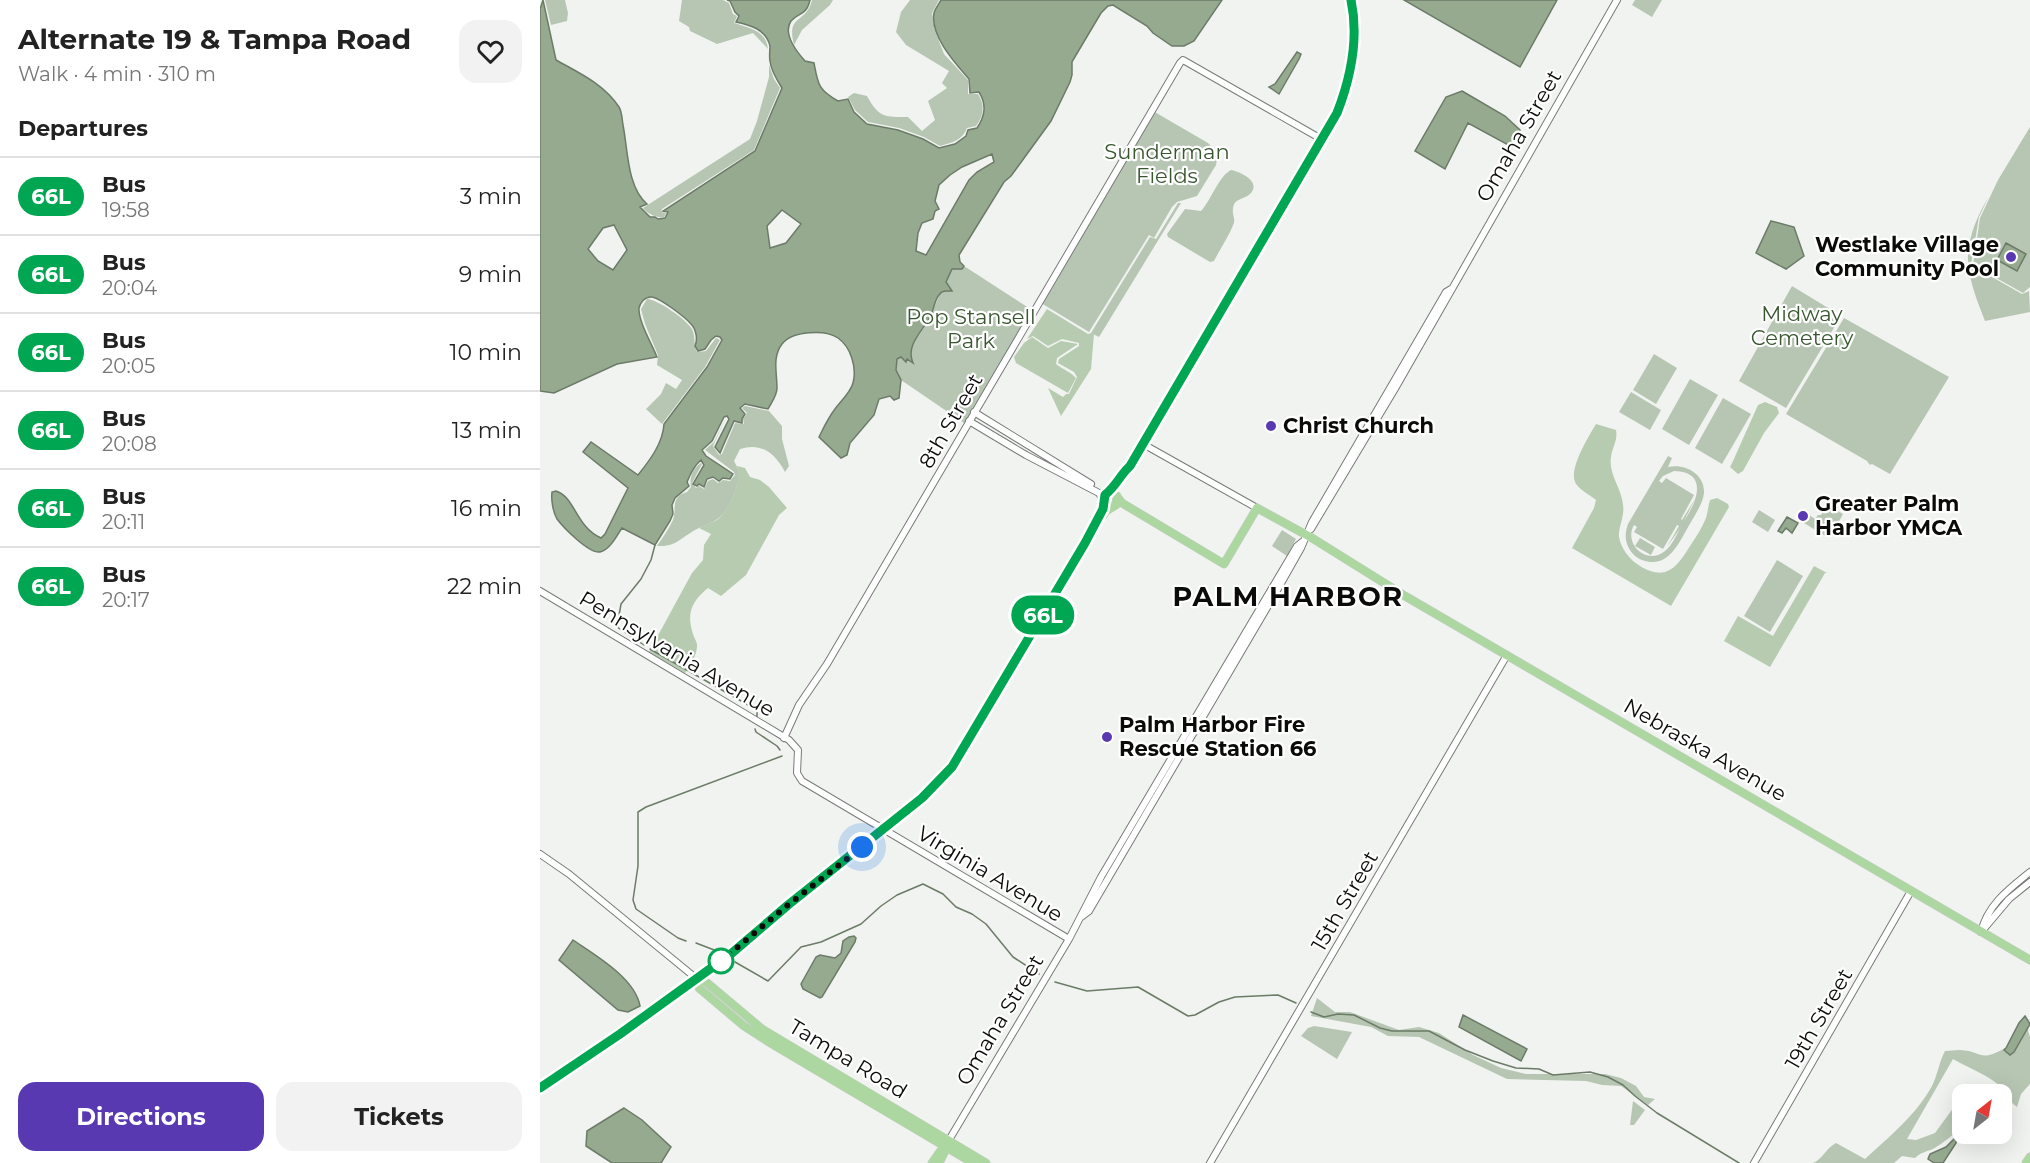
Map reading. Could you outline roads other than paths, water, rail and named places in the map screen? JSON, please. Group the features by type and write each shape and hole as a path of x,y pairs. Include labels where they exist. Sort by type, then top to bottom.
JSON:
{"main road":[{"path":"540,1088 728,956 925,795 952,767 1093,530 1106,511 1116,502 1130,466 1323,140 1337,113 1350,74 1354,32 1351,0"},
{"path":"1093,530 1106,497 1130,466"},
{"path":"1106,497 1115,493 1116,502 1123,507 1154,522 1224,564 1257,508"},
{"path":"1106,497 1107,506 1116,502"},
{"name":"Nebraska Avenue","path":"1257,508 2030,960"},
{"name":"Tampa Road","path":"697,979 706,982 762,1029 947,1144 973,1163"},
{"name":"Tampa Road","path":"947,1144 986,1163"},
{"name":"Omaha Street","path":"932,1163 947,1144"},
{"name":"Omaha Street","path":"939,1163 947,1144"},
{"path":"2026,1163 2030,1157"}],"street":[{"name":"Omaha Street","path":"947,1144 1069,939 1101,877 1297,546 1315,525 1338,487 1617,0"},
{"name":"8th Street","path":"784,738 799,705 827,664 1183,60 1323,140"},
{"path":"974,412 1106,497"},
{"path":"969,421 1026,455 1106,497"},
{"name":"Nebraska Avenue","path":"1143,444 1257,508"},
{"name":"Pennsylvania Avenue","path":"540,591 796,747"},
{"name":"15th Street","path":"1210,1163 1507,655"},
{"name":"Virginia Avenue","path":"796,747 799,754 797,772 802,782 1069,939"},
{"name":"Tampa Road","path":"540,854 570,874 697,979"},
{"path":"1981,932 1984,918 1995,903 2030,872"},
{"path":"1981,932 2001,908 2030,882"},
{"name":"19th Street","path":"1754,1163 1911,891"},
{"path":"1995,903 2001,908"}],"waterway":[{"path":"644,645 617,627 621,604 641,579 651,560 655,545"},
{"path":"650,649 757,710 757,717"},
{"path":"755,729 780,750"},
{"path":"686,941 636,909 633,900 638,866 638,812 782,756"},
{"path":"735,962 768,981 801,947 821,942 861,924 897,895 923,884 943,894 956,907 986,924 1013,957 1039,974"},
{"path":"696,943 722,953"},
{"path":"1055,982 1087,991 1138,987 1188,1016 1235,997 1278,995 1296,1003"},
{"path":"1311,1012 1324,1017 1338,1014 1354,1015 1380,1028 1392,1031 1429,1031 1465,1050 1516,1068 1539,1069 1553,1075 1590,1072 1608,1077 1623,1085 1657,1113 1739,1163"}],"place":[{"name":"Westlake Village Community Pool","path":"2011,257"},
{"name":"Christ Church","path":"1271,426"},
{"name":"Greater Palm Harbor YMCA","path":"1803,516"},
{"name":"Palm Harbor Fire Rescue Station 66","path":"1107,737"}],"district":[{"name":"PALM HARBOR","path":"1288,597"}],"park label":[{"name":"Sunderman Fields","path":"1167,164"},
{"name":"Midway Cemetery","path":"1802,326"},
{"name":"Pop Stansell Park","path":"971,329"}]}
